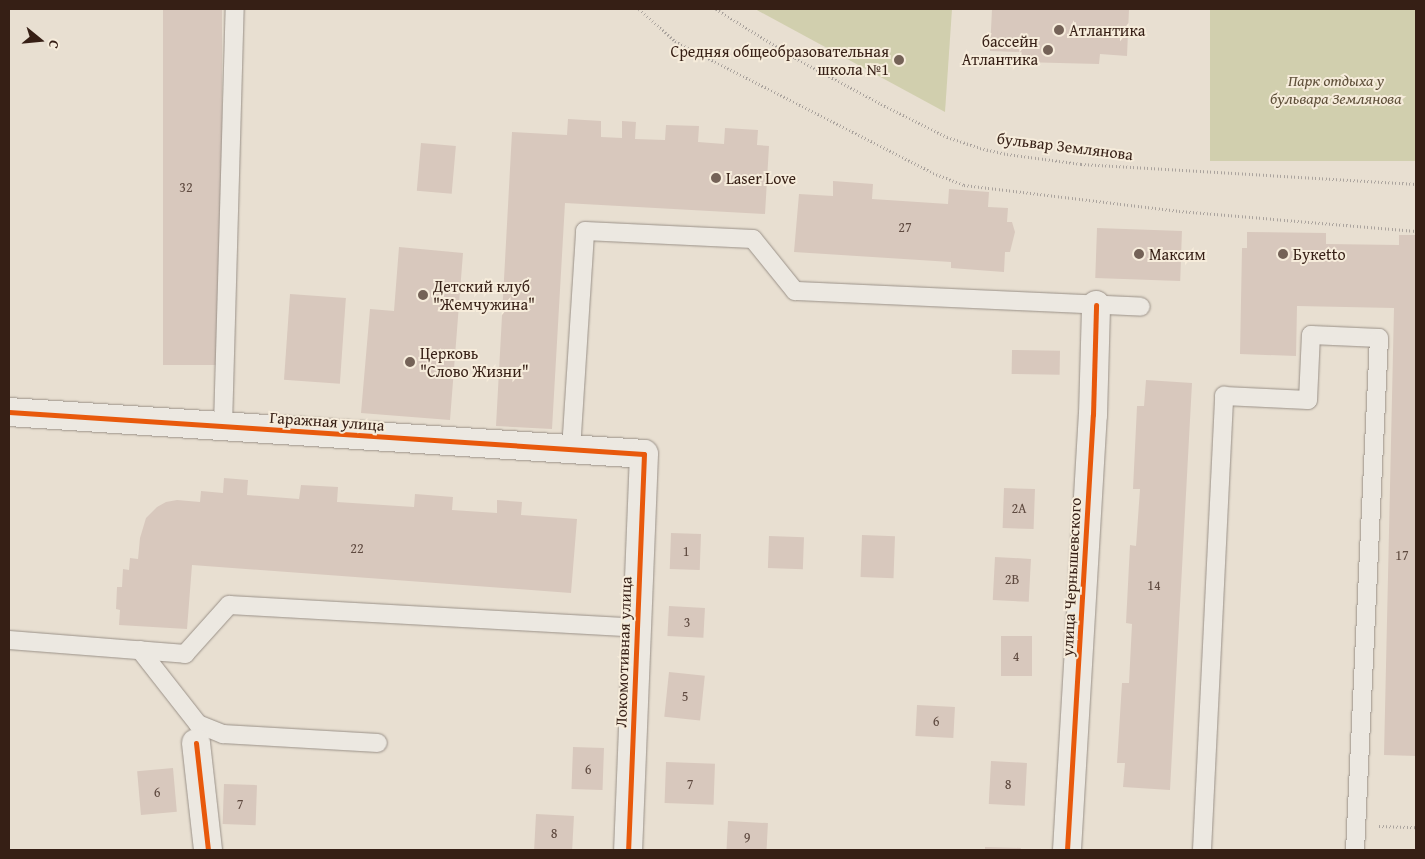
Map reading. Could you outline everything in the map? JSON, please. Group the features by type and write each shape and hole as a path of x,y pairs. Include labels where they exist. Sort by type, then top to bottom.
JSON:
{"street":[{"name":"улица Чернышевского","path":"1067,850 1093,414 1096,305"},
{"name":"Гаражная улица","path":"9,412 644,454"},
{"name":"Локомотивная улица","path":"628,850 644,454"},
{"path":"196,743 208,850"}],"lane":[{"path":"224,426 234,9"},
{"path":"571,450 585,231 753,239 795,291 1141,307"},
{"path":"1202,850 1224,396 1308,400 1311,335 1379,338 1355,850"},
{"path":"9,640 185,654 229,605 637,628"},
{"path":"140,650 198,724 223,734 378,743"}],"path":[{"path":"639,9 675,41 933,173 964,185 1179,211 1416,231"},
{"path":"1356,826 1416,826"}],"green space":[{"name":"Средняя общеобразовательная школа №1","path":"755,9 952,9 945,112"},
{"name":"Парк отдыха у бульвара Землянова","path":"1210,9 1416,9 1416,161 1210,161"}],"building":[{"path":"163,9 222,9 222,365 163,365"},
{"name":"Атлантика","path":"992,9 1129,9 1127,56 1100,54 1099,64 1020,62 1021,52 990,51"},
{"path":"568,119 601,121 601,137 622,138 622,121 636,122 635,139 665,140 666,125 699,126 698,142 724,144 725,128 758,130 757,145 769,146 765,214 565,203 552,429 496,426 512,132 567,135"},
{"path":"421,143 456,146 452,194 417,191"},
{"path":"833,181 873,184 872,199 948,204 949,189 989,192 988,207 1008,208 1007,222 1012,222 1015,232 1010,252 1005,252 1004,272 951,268 951,262 794,252 799,194 833,196"},
{"name":"Максим","path":"1097,228 1182,231 1180,281 1095,278"},
{"path":"1247,232 1326,233 1326,244 1399,245 1399,235 1416,235 1416,756 1384,755 1394,308 1297,306 1296,356 1240,354 1242,248 1247,248"},
{"name":"Церковь \"Слово Жизни\"","path":"399,247 463,253 450,420 361,413 370,309 394,311"},
{"path":"290,294 346,298 340,384 284,380"},
{"path":"1012,350 1060,351 1060,375 1012,374"},
{"path":"1146,380 1192,383 1170,790 1123,787 1125,763 1117,763 1122,683 1129,683 1132,624 1126,623 1130,545 1136,546 1140,489 1133,489 1137,406 1144,406"},
{"path":"224,478 248,480 247,495 299,499 301,485 338,487 337,502 414,507 415,494 453,497 452,510 497,513 497,500 522,502 521,515 577,519 571,593 192,565 187,629 119,625 120,610 116,609 117,587 122,587 123,569 129,570 130,558 138,559 140,538 146,518 157,507 166,502 177,500 200,502 201,491 223,493"},
{"path":"1004,488 1035,489 1034,529 1003,528"},
{"path":"671,533 701,534 700,570 670,569"},
{"path":"862,535 895,536 894,578 861,577"},
{"path":"769,536 804,537 803,569 768,568"},
{"path":"995,557 1031,559 1029,602 993,600"},
{"path":"669,606 705,608 703,638 667,636"},
{"path":"1001,636 1032,636 1032,676 1001,676"},
{"path":"669,672 705,676 700,721 664,717"},
{"path":"917,705 955,707 953,738 915,736"},
{"path":"573,747 604,748 603,790 572,789"},
{"path":"991,761 1027,763 1025,806 989,804"},
{"path":"666,762 715,764 714,805 665,803"},
{"path":"173,768 177,812 141,815 137,771"},
{"path":"224,784 257,785 256,825 223,824"},
{"path":"536,814 574,816 572,850 534,850"},
{"path":"728,821 768,823 767,850 726,850"},
{"path":"985,847 1021,848 1020,850 985,850"}],"cycle path":[{"path":"1067,850 1093,415 1096,305"},
{"path":"9,412 644,454 628,850"},
{"path":"196,743 208,850"}],"place":[{"name":"Атлантика","path":"1059,30"},
{"name":"бассейн Атлантика","path":"1048,50"},
{"name":"Средняя общеобразовательная школа №1","path":"899,60"},
{"name":"Laser Love","path":"716,178"},
{"name":"Максим","path":"1139,254"},
{"name":"Букеttо","path":"1283,254"},
{"name":"Детский клуб \"Жемчужина\"","path":"423,295"},
{"name":"Церковь \"Слово Жизни\"","path":"410,362"}]}
